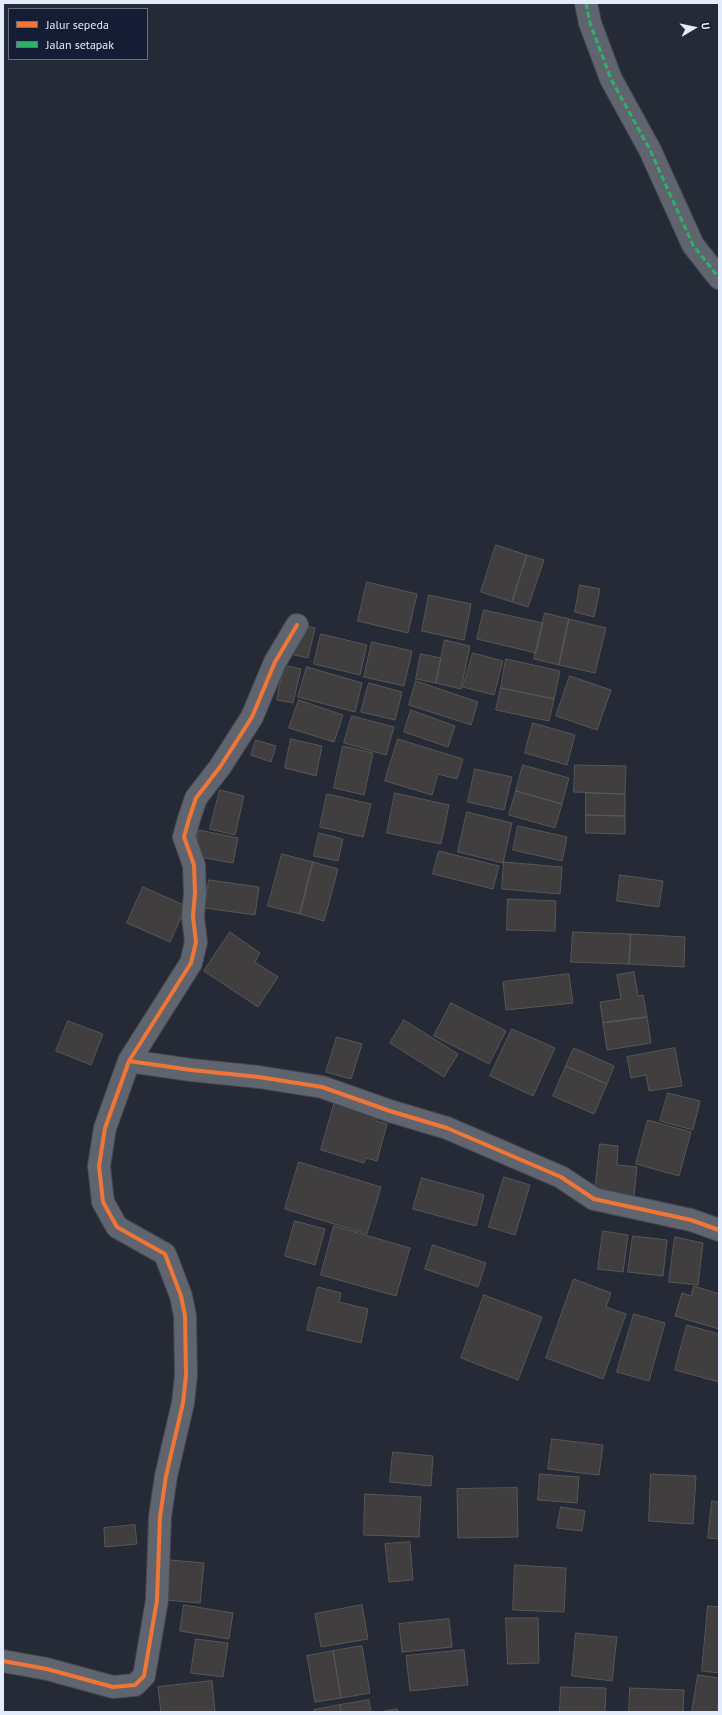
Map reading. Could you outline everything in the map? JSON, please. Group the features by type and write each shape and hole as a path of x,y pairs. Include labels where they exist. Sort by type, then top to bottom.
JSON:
{"street":[{"path":"586,3 590,24 611,79 650,150 693,245 719,278"},
{"path":"3,1660 47,1669 113,1687 135,1685 144,1676 158,1600 160,1517 166,1476 183,1403 186,1375 185,1316 180,1296 165,1254 117,1228 104,1202 99,1166 105,1128 129,1061 191,963 196,942 193,917 195,893 194,865 184,837 196,798 220,767 252,717 275,662 297,625"},
{"path":"129,1061 191,1070 259,1076 322,1087 390,1111 447,1128 472,1138 561,1177 594,1199 691,1220 719,1230"}],"building":[{"path":"496,545 527,555 512,602 481,592"},
{"path":"527,555 544,560 528,607 512,602"},
{"path":"367,582 417,594 408,633 358,621"},
{"path":"580,585 600,589 594,617 575,612"},
{"path":"429,595 471,604 464,640 422,631"},
{"path":"484,610 543,623 536,653 477,639"},
{"path":"545,613 569,619 559,665 534,659"},
{"path":"569,619 606,628 595,673 559,665"},
{"path":"301,625 315,628 308,658 294,655"},
{"path":"321,634 367,645 360,675 314,664"},
{"path":"445,640 470,646 461,689 436,683"},
{"path":"372,642 412,651 404,686 364,677"},
{"path":"473,653 503,661 494,695 463,687"},
{"path":"421,654 441,658 436,683 416,679"},
{"path":"506,659 560,671 554,699 501,688"},
{"path":"284,665 301,669 293,703 277,700"},
{"path":"307,667 362,683 355,712 298,697"},
{"path":"570,676 611,690 597,730 556,716"},
{"path":"416,681 478,702 471,725 409,705"},
{"path":"369,683 402,692 395,720 361,712"},
{"path":"501,688 554,699 549,721 496,710"},
{"path":"299,700 343,715 334,742 289,728"},
{"path":"411,710 455,726 448,747 404,732"},
{"path":"352,716 394,727 386,755 344,743"},
{"path":"533,723 575,735 567,765 525,753"},
{"path":"291,739 322,746 316,776 285,768"},
{"path":"398,739 463,759 457,779 438,774 432,795 385,781"},
{"path":"256,740 276,746 271,762 251,755"},
{"path":"343,746 373,753 364,795 334,788"},
{"path":"523,765 569,778 562,804 516,791"},
{"path":"575,765 626,766 625,794 574,792"},
{"path":"475,769 512,777 504,810 468,802"},
{"path":"220,790 244,796 235,835 210,829"},
{"path":"516,791 562,804 555,828 509,815"},
{"path":"395,793 449,805 441,844 387,833"},
{"path":"586,793 625,794 625,816 586,815"},
{"path":"327,794 371,804 363,837 320,827"},
{"path":"467,812 512,823 503,863 458,852"},
{"path":"586,815 625,816 625,834 586,833"},
{"path":"518,826 567,837 562,861 513,850"},
{"path":"199,830 238,838 233,863 195,856"},
{"path":"319,833 343,839 338,861 314,856"},
{"path":"439,851 499,866 493,889 433,874"},
{"path":"282,854 313,862 300,914 268,906"},
{"path":"313,862 338,869 324,921 300,914"},
{"path":"504,862 562,867 560,894 502,889"},
{"path":"620,875 663,881 659,907 617,901"},
{"path":"209,880 259,887 255,915 205,908"},
{"path":"143,887 186,906 170,942 127,923"},
{"path":"508,899 556,901 555,931 507,930"},
{"path":"230,932 260,953 255,962 278,977 258,1007 204,971"},
{"path":"573,932 631,934 629,964 571,962"},
{"path":"631,934 685,937 684,967 629,964"},
{"path":"634,972 638,996 643,995 647,1017 603,1023 600,1002 621,999 617,975"},
{"path":"569,974 573,1003 506,1010 503,982"},
{"path":"451,1003 506,1031 489,1064 434,1036"},
{"path":"647,1017 651,1043 607,1050 603,1023"},
{"path":"404,1020 458,1054 444,1077 390,1043"},
{"path":"68,1021 103,1034 91,1065 56,1051"},
{"path":"512,1029 555,1048 533,1096 490,1076"},
{"path":"337,1037 362,1044 351,1079 326,1072"},
{"path":"574,1048 614,1066 607,1084 566,1066"},
{"path":"675,1048 682,1086 649,1091 646,1075 631,1078 627,1057"},
{"path":"566,1066 607,1084 594,1114 553,1096"},
{"path":"668,1093 700,1101 693,1130 660,1121"},
{"path":"335,1101 378,1114 376,1121 387,1124 377,1161 366,1158 364,1163 321,1150"},
{"path":"648,1120 691,1132 679,1176 636,1164"},
{"path":"600,1144 618,1146 617,1165 637,1167 634,1196 595,1192"},
{"path":"299,1162 381,1187 367,1234 285,1209"},
{"path":"504,1177 530,1185 515,1235 489,1227"},
{"path":"422,1178 484,1195 476,1226 413,1209"},
{"path":"295,1221 325,1229 315,1265 285,1256"},
{"path":"334,1226 410,1248 396,1296 321,1275"},
{"path":"603,1231 628,1235 623,1272 598,1269"},
{"path":"633,1236 667,1240 663,1276 628,1272"},
{"path":"675,1237 703,1243 698,1285 669,1282"},
{"path":"433,1245 486,1263 478,1287 425,1269"},
{"path":"574,1279 611,1293 606,1307 626,1314 603,1379 546,1358"},
{"path":"694,1286 719,1294 719,1329 675,1316 682,1293 691,1296"},
{"path":"318,1287 341,1293 339,1302 368,1309 361,1343 307,1330"},
{"path":"484,1295 542,1317 518,1380 461,1358"},
{"path":"634,1314 665,1323 649,1381 617,1372"},
{"path":"687,1325 719,1334 719,1382 675,1370"},
{"path":"552,1439 603,1445 599,1475 548,1469"},
{"path":"393,1452 433,1456 431,1486 390,1482"},
{"path":"540,1474 579,1477 577,1503 538,1500"},
{"path":"651,1474 696,1476 693,1524 649,1521"},
{"path":"517,1488 518,1537 458,1538 457,1489"},
{"path":"365,1494 421,1497 419,1537 364,1535"},
{"path":"712,1501 719,1502 719,1539 708,1538"},
{"path":"561,1507 585,1511 582,1531 557,1528"},
{"path":"135,1525 137,1544 105,1547 104,1528"},
{"path":"410,1542 413,1580 389,1582 385,1544"},
{"path":"170,1560 204,1563 200,1603 166,1600"},
{"path":"515,1565 566,1568 564,1612 513,1610"},
{"path":"184,1605 233,1613 229,1639 180,1631"},
{"path":"362,1605 368,1639 321,1647 315,1614"},
{"path":"708,1606 719,1607 719,1673 702,1671"},
{"path":"506,1618 538,1618 539,1663 508,1664"},
{"path":"449,1619 452,1647 402,1652 399,1624"},
{"path":"576,1633 617,1637 612,1681 572,1676"},
{"path":"196,1639 228,1643 223,1677 191,1673"},
{"path":"362,1646 370,1693 341,1698 333,1651"},
{"path":"464,1650 468,1685 410,1691 406,1656"},
{"path":"333,1651 341,1698 315,1702 307,1656"},
{"path":"698,1675 719,1678 718,1712 692,1712"},
{"path":"212,1681 215,1712 161,1712 158,1687"},
{"path":"561,1687 606,1688 605,1712 560,1712"},
{"path":"630,1688 684,1690 683,1712 629,1712"},
{"path":"369,1700 371,1712 341,1712 340,1705"},
{"path":"340,1705 341,1712 315,1712 314,1710"},
{"path":"397,1709 398,1712 381,1712"}],"marked path":[{"path":"586,3 590,23 611,79 650,150 693,245 719,278"}],"cycle path":[{"path":"3,1661 47,1669 113,1687 135,1685 144,1676 157,1600 160,1517 166,1476 183,1403 186,1375 185,1316 181,1296 165,1254 117,1227 103,1202 99,1166 105,1128 129,1061 191,963 196,942 193,917 195,893 194,865 184,837 196,798 220,767 252,717 275,662 297,625"},
{"path":"129,1061 191,1070 259,1077 322,1087 390,1111 447,1128 561,1177 594,1199 691,1220 719,1230"}]}
